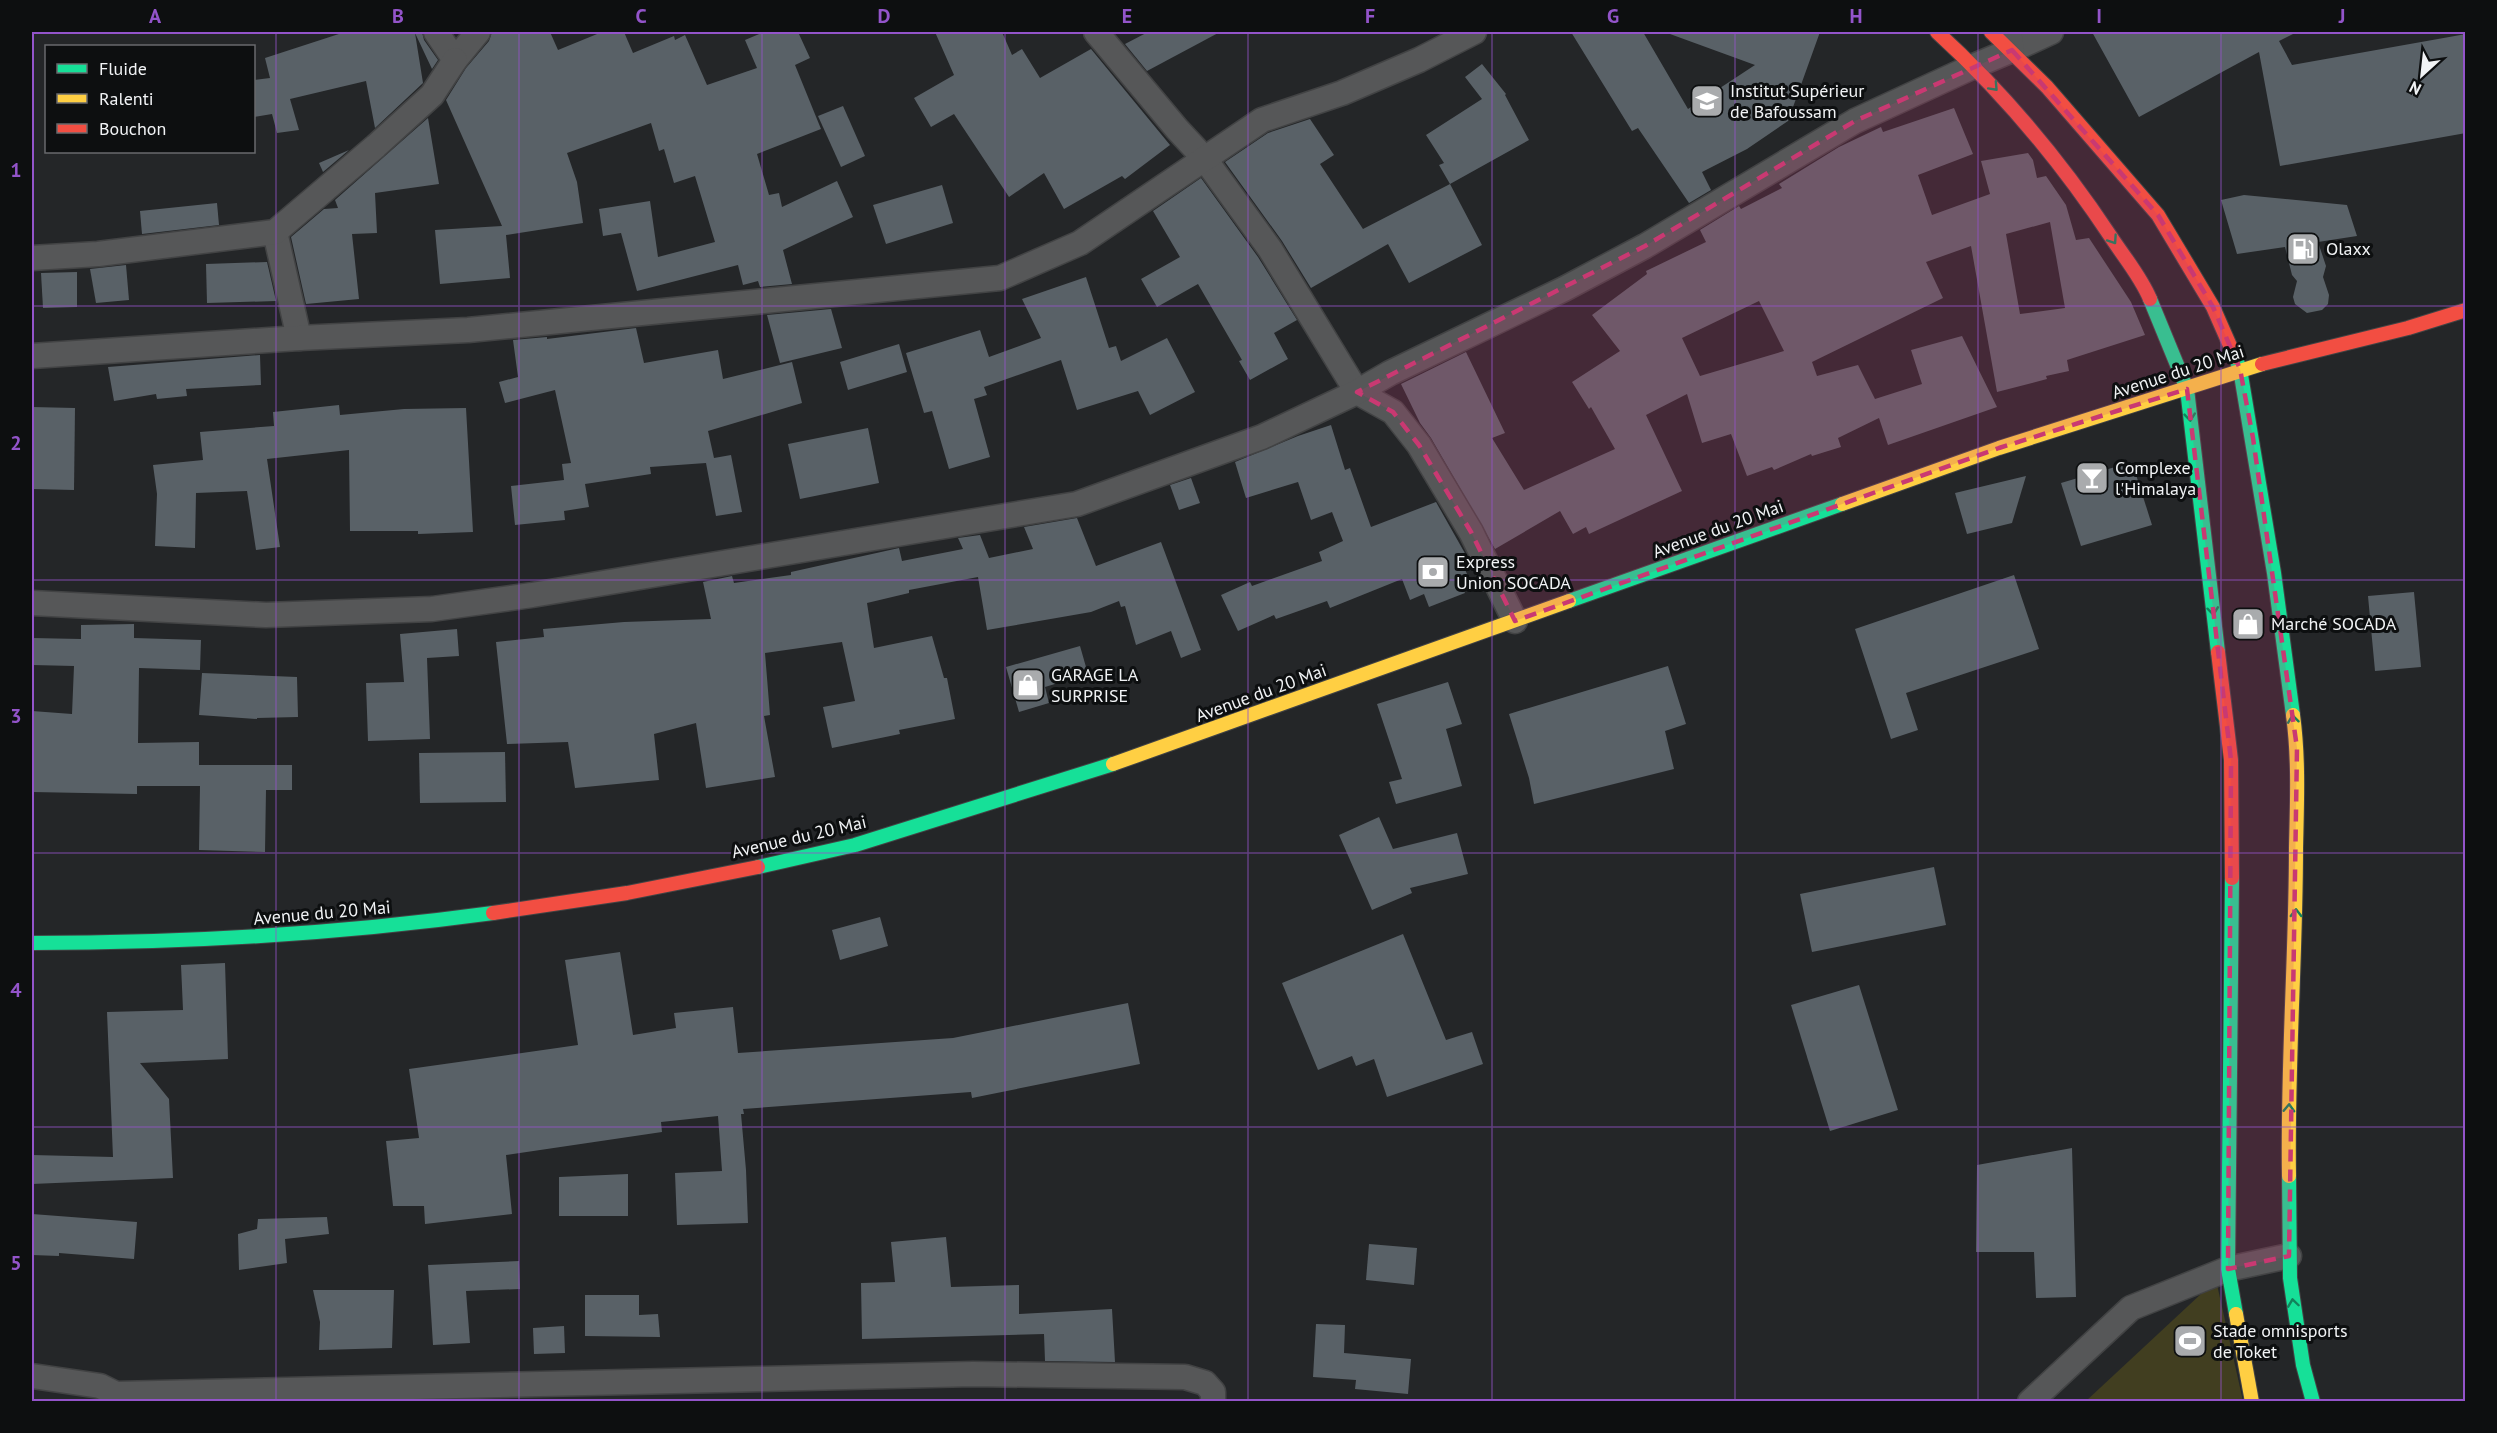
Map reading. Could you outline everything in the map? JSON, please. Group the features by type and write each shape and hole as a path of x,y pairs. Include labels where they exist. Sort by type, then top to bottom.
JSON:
{"main road":[{"path":"1937,32 1974,66 2053,154 2148,293 2187,389 2231,760 2228,1269 2252,1401"},
{"path":"1991,32 2011,41 2158,215 2213,307 2240,369 2274,573 2297,748 2296,941 2288,1130 2289,1256 2290,1278 2303,1365 2313,1401"},
{"name":"Avenue du 20 Mai","path":"32,943 223,940 381,927 534,906 686,881 825,853 1016,797 1100,769 2000,448 2187,389 2240,369 2408,328 2466,310"}],"street":[{"path":"436,32 455,60"},
{"path":"32,258 98,254 275,232 432,95 455,60 478,32"},
{"path":"1096,32 1204,158 1270,249 1357,392 1377,401 1393,412 1419,444 1471,532 1515,621"},
{"path":"32,356 299,338 468,330 1000,278 1080,243 1262,120 1342,93 1419,60 1474,32"},
{"path":"32,603 266,615 432,609 532,596 1077,504 1262,437 1357,392 1390,373 1564,289 1645,246 1855,121 1974,66 2011,41 2051,32"},
{"path":"275,232 299,338"},
{"path":"2030,1401 2131,1308 2228,1269 2289,1256"},
{"path":"32,1376 100,1386 116,1398 973,1374 1185,1377 1205,1383 1213,1392 1213,1401"}],"highlighted area":[{"path":"2012,50 2158,215 2213,307 2240,369 2253,438 2297,748 2289,1256 2228,1269 2231,760 2187,389 1999,448 1515,621 1471,532 1419,445 1393,412 1357,392 1645,246 1855,121"}],"shaded area":[{"name":"Stade omnisports de Toket","path":"2216,1280 2243,1401 2086,1401"}],"building":[{"path":"345,32 422,32 424,40 438,60 432,69 415,33 423,83 375,128 366,81 290,99 299,130 277,133 272,114 255,117 255,80 270,78 265,58"},
{"path":"492,32 550,32 558,50 602,32 624,32 633,53 674,36 675,40 685,35 707,85 757,68 745,40 764,32 798,32 810,58 795,65 821,129 757,154 769,195 779,193 782,207 837,181 853,217 783,250 792,284 760,287 758,281 743,285 738,265 637,291 621,233 603,236 599,209 650,201 658,257 715,242 695,176 674,183 664,149 659,151 651,123 567,153 577,182 583,223 506,235 510,278 440,284 435,230 502,226 446,100 466,68 489,41"},
{"path":"935,32 1002,32 1012,55 1022,49 1040,78 1091,49 1170,145 1125,179 1122,176 1064,209 1044,173 1009,197 954,114 931,127 914,98 954,75"},
{"path":"1148,32 1220,32 1147,71 1125,44"},
{"name":"Institut Supérieur de Bafoussam","path":"1571,32 1643,32 1688,109 1755,65 1670,34 1671,32 1820,32 1788,121 1747,149 1702,172 1711,190 1689,203 1638,128 1632,131"},
{"path":"2092,32 2297,32 2279,41 2292,65 2466,34 2466,133 2280,166 2259,52 2139,117"},
{"path":"1482,64 1506,94 1529,140 1450,184 1439,165 1444,163 1426,135 1482,99 1465,77"},
{"path":"843,106 865,156 841,167 818,116"},
{"path":"1954,108 1973,154 1918,175 1932,215 1990,194 1981,161 2028,153 2033,160 2037,178 2046,176 2066,205 2076,240 2089,238 2131,302 2145,335 2067,360 2069,371 1997,392 1971,246 1926,262 1943,298 1812,362 1817,376 1858,365 1875,399 1922,384 1911,350 1962,336 1997,407 1888,445 1879,418 1838,438 1841,447 1812,456 1811,454 1774,470 1772,467 1747,476 1731,434 1702,443 1687,394 1646,415 1682,491 1589,534 1586,527 1573,534 1560,511 1495,549 1420,423 1401,384 1466,352 1505,433 1492,438 1524,490 1615,449 1591,407 1589,409 1572,382 1620,351 1592,315 1647,274 1646,271 1706,242 1700,230 1739,206 1741,209 1782,188 1779,184 1839,147 1881,127 1883,132","holes":["2050,222 2065,308 2020,314 2006,234","1759,301 1784,351 1700,376 1682,338"]},
{"path":"428,118 439,184 375,193 377,233 352,234 359,299 306,304 291,237 324,209 338,208 335,200"},
{"path":"1310,119 1334,155 1320,164 1363,229 1450,184 1482,245 1409,283 1388,244 1311,288 1282,241 1225,162 1268,133"},
{"path":"349,150 323,172 319,163"},
{"path":"1201,178 1258,257 1297,320 1274,333 1288,359 1250,380 1239,361 1242,360 1198,284 1157,307 1141,279 1180,257 1153,211"},
{"path":"942,185 953,223 886,244 873,205"},
{"path":"2244,195 2347,205 2357,236 2318,242 2326,266 2323,277 2329,295 2328,304 2322,310 2307,313 2295,304 2293,297 2297,281 2292,275 2285,247 2237,254 2221,200"},
{"path":"217,203 219,225 142,234 140,211"},
{"path":"267,262 276,301 207,303 206,264"},
{"path":"126,265 129,300 96,303 90,269"},
{"path":"77,272 77,307 43,308 41,273"},
{"path":"1086,277 1109,348 1116,346 1121,361 1167,338 1195,392 1150,415 1138,391 1077,410 1061,360 984,387 987,395 974,399 990,457 949,469 932,411 924,413 906,353 980,330 989,357 1041,338 1022,299"},
{"path":"831,309 842,348 780,363 767,315"},
{"path":"636,328 644,363 718,350 723,379 792,362 802,403 708,431 714,458 731,455 742,512 716,516 706,463 650,467 651,474 585,484 589,507 564,511 565,520 515,525 511,486 564,480 562,464 571,463 555,390 505,403 499,382 518,377 513,340 547,337 547,339"},
{"path":"899,344 907,372 848,390 840,362"},
{"path":"260,355 261,385 186,389 187,396 157,399 156,394 114,401 108,367"},
{"path":"339,405 340,415 404,409 466,408 473,532 418,534 418,531 350,531 349,450 267,459 280,547 256,550 247,491 196,493 195,548 155,546 157,494 153,465 203,460 200,432 274,426 273,412"},
{"path":"32,407 75,408 74,490 32,489"},
{"path":"1331,425 1345,470 1350,468 1371,527 1436,502 1471,564 1464,567 1470,581 1461,584 1465,593 1429,607 1424,594 1410,600 1402,579 1330,608 1327,601 1276,619 1274,615 1238,631 1221,595 1250,582 1252,586 1322,561 1319,552 1343,541 1332,512 1311,520 1298,482 1246,498 1235,462"},
{"path":"868,428 879,483 800,499 788,444"},
{"path":"2132,462 2152,525 2081,546 2061,483"},
{"path":"2026,476 2012,523 1967,534 1955,493"},
{"path":"1191,478 1200,503 1179,510 1170,485"},
{"path":"1077,518 1096,566 1161,542 1201,650 1181,658 1171,631 1136,645 1125,606 1121,607 1119,601 1091,612 987,630 978,577 909,590 909,593 867,603 874,648 932,636 944,678 947,678 955,719 899,730 900,734 832,748 823,707 855,701 842,642 765,653 770,715 764,716 775,777 706,788 696,723 654,734 659,780 575,788 568,742 507,744 496,642 544,637 543,629 624,622 711,619 703,582 732,576 734,583 791,575 791,572 899,548 902,561 963,549 958,538 980,535 989,558 1033,549 1024,527"},
{"path":"2014,575 2039,649 1906,693 1918,730 1891,739 1855,629"},
{"path":"2414,592 2421,667 2375,671 2368,596"},
{"path":"134,624 134,638 201,640 200,670 139,668 138,743 199,742 199,765 292,765 292,790 266,790 265,852 199,850 200,786 137,786 137,794 32,792 32,711 72,714 74,666 32,665 32,638 81,639 81,625"},
{"path":"457,629 459,656 427,658 430,739 368,741 366,683 404,682 400,634"},
{"path":"1080,646 1088,674 1045,687 1049,703 1019,712 1006,667"},
{"path":"1668,666 1686,724 1665,731 1674,769 1534,804 1529,778 1509,714"},
{"path":"202,673 297,677 298,717 257,719 199,715"},
{"path":"1448,682 1462,724 1446,729 1462,786 1396,804 1389,782 1402,779 1377,704"},
{"path":"505,752 506,802 420,803 419,753"},
{"path":"1379,817 1393,849 1457,833 1468,874 1410,888 1412,893 1372,910 1339,835"},
{"path":"1934,867 1946,925 1812,952 1800,894"},
{"path":"880,917 888,946 840,960 832,930"},
{"path":"1403,934 1446,1040 1472,1032 1483,1064 1387,1097 1374,1059 1356,1066 1352,1056 1318,1070 1282,983"},
{"path":"620,952 633,1035 676,1028 674,1013 733,1007 738,1053 953,1038 1128,1003 1140,1064 972,1098 971,1092 743,1109 744,1114 741,1114 748,1223 677,1225 675,1173 722,1171 718,1116 661,1122 662,1132 506,1155 512,1214 425,1224 424,1206 393,1206 386,1141 419,1138 409,1069 578,1045 565,960"},
{"path":"225,963 228,1059 140,1063 169,1099 173,1178 32,1184 32,1155 113,1157 107,1012 183,1010 181,965"},
{"path":"1859,985 1898,1110 1830,1131 1791,1005"},
{"path":"2072,1148 2076,1297 2036,1298 2034,1252 1976,1252 1977,1165"},
{"path":"628,1174 628,1216 559,1216 559,1177"},
{"path":"32,1214 137,1222 134,1259 59,1253 59,1256 32,1255"},
{"path":"327,1217 329,1234 285,1239 287,1263 239,1270 238,1234 257,1229 258,1219"},
{"path":"946,1237 951,1287 1019,1285 1019,1314 1112,1309 1115,1362 1045,1361 1044,1334 862,1339 861,1283 895,1282 891,1242"},
{"path":"1369,1244 1417,1248 1414,1285 1366,1280"},
{"path":"519,1261 520,1289 466,1291 470,1343 433,1345 428,1265"},
{"path":"313,1290 394,1290 392,1348 319,1350 320,1322"},
{"path":"585,1295 639,1295 639,1315 658,1314 660,1337 585,1336"},
{"path":"1316,1324 1345,1325 1344,1353 1411,1359 1408,1394 1355,1389 1356,1380 1313,1377"},
{"path":"564,1326 565,1353 534,1354 533,1328"}],"traffic: fast":[{"path":"2150,299 2187,389 2218,652"},
{"path":"2235,357 2240,369 2274,573 2293,715"},
{"path":"1569,601 1842,504"},
{"path":"758,867 855,845 1113,764"},
{"path":"2232,878 2228,1269 2236,1314"},
{"path":"32,943 263,936 378,927 493,913"},
{"path":"2289,1176 2290,1278 2303,1365 2313,1402"}],"traffic: slow":[{"path":"1842,504 1999,448 2262,364"},
{"path":"1113,764 1569,601"},
{"path":"2289,1176 2297,798 2293,715"},
{"path":"2236,1314 2252,1402"}],"traffic: jam":[{"path":"1937,32 1986,79 2072,181 2132,267 2150,299"},
{"path":"1991,32 2047,87 2158,215 2213,307 2235,357"},
{"path":"2262,364 2408,328 2466,310"},
{"path":"2218,652 2231,760 2232,878"},
{"path":"493,913 627,893 758,867"}],"place":[{"name":"Institut Supérieur de Bafoussam","path":"1707,101"},
{"name":"Olaxx","path":"2303,249"},
{"name":"Complexe l'Himalaya","path":"2092,478"},
{"name":"Express Union SOCADA","path":"1433,572"},
{"name":"Marché SOCADA","path":"2248,624"},
{"name":"GARAGE LA SURPRISE","path":"1028,685"},
{"name":"Stade omnisports de Toket","path":"2190,1341"}]}
